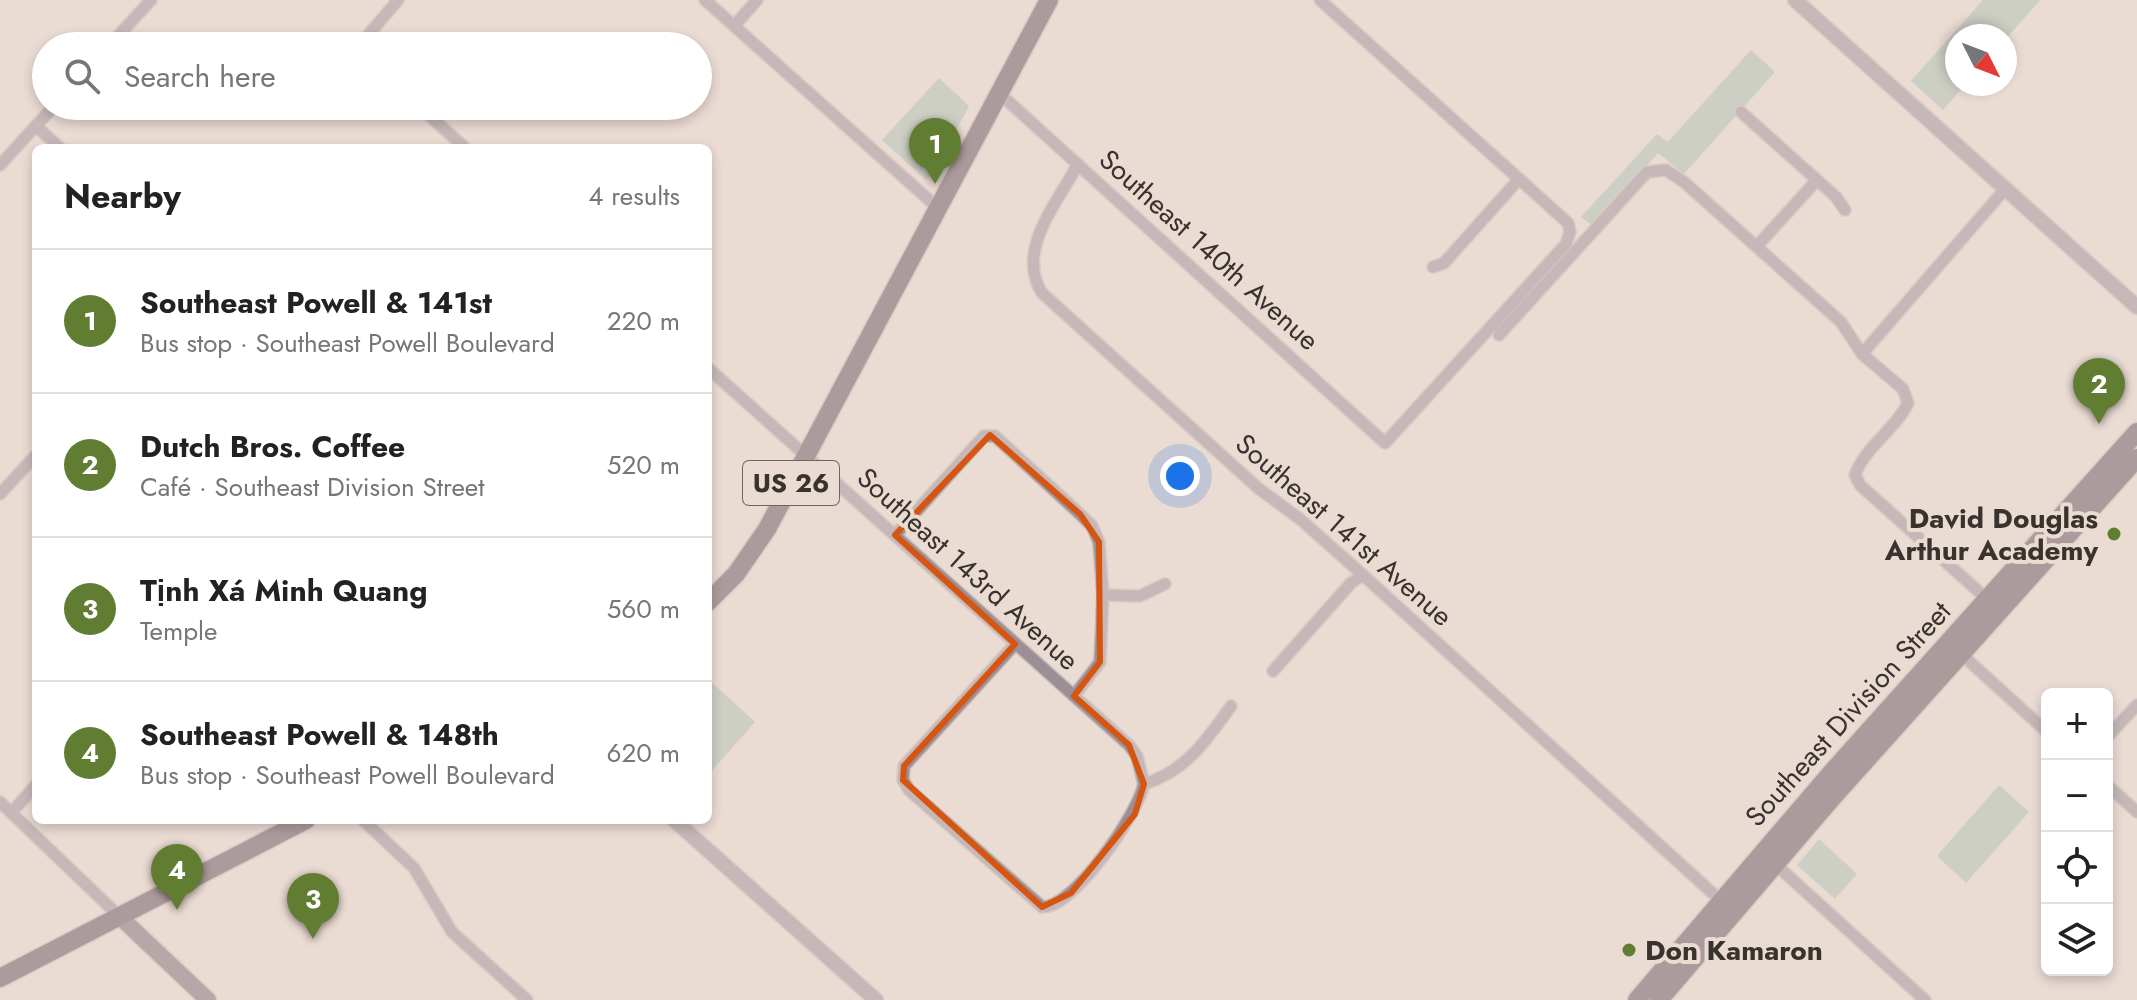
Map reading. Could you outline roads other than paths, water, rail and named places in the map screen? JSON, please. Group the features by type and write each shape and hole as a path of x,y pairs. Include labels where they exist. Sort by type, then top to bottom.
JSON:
{"main road":[{"name":"US 26","path":"712,597 754,550 1049,0"},
{"name":"Southeast Division Street","path":"1637,1000 1726,908 1775,864 1955,648 1988,600 2137,432"},
{"name":"Southeast Division Street","path":"1659,1000 1799,810 2135,466"},
{"path":"1775,864 1770,857 1794,827 1799,810"},
{"path":"0,978 298,824"},
{"path":"120,917 208,1000"}],"street":[{"path":"122,32 151,0"},
{"path":"371,32 398,0"},
{"path":"705,0 938,208"},
{"path":"734,26 757,0"},
{"path":"1320,0 1519,179 1444,263 1433,267"},
{"path":"1795,0 2137,307"},
{"name":"Southeast 140th Avenue","path":"999,93 1385,443 1566,244 1570,232 1568,223 1519,179"},
{"path":"1741,112 1817,180 1845,210"},
{"path":"0,165 41,120"},
{"path":"434,120 461,144"},
{"path":"36,126 56,144"},
{"name":"Southeast 141st Avenue","path":"1078,164 1033,247 1031,269 1042,293 1258,488 1300,519 1363,575 1726,908"},
{"path":"1499,335 1647,172 1656,168 1666,170 1684,182 1841,322 1862,354 1903,389 1908,403 1859,464 1855,475 1860,485 1988,600"},
{"path":"1757,246 1817,180"},
{"path":"1862,354 2006,188"},
{"name":"Southeast 143rd Avenue","path":"712,372 1129,745 1137,756 1144,784"},
{"path":"895,535 984,436 995,436 1092,526 1099,542 1103,595 1100,662 1074,696"},
{"path":"0,494 32,459"},
{"path":"1273,671 1351,583 1363,575"},
{"path":"1103,595 1140,596 1165,584"},
{"path":"1015,644 904,766 903,780 909,790 1042,907 1055,905 1071,893 1135,814 1144,784 1166,777 1185,764 1231,706"},
{"path":"1955,648 2041,727"},
{"path":"2113,731 2137,705"},
{"path":"11,813 32,789"},
{"path":"2113,790 2137,812"},
{"path":"0,802 120,917"},
{"path":"367,824 414,868 452,932 527,1000"},
{"path":"678,824 876,1000"},
{"path":"1775,864 1925,1000"}],"place":[{"name":"Southeast Powell & 141st","path":"935,184"},
{"name":"Dutch Bros. Coffee","path":"2099,424"},
{"name":"David Douglas Arthur Academy","path":"2114,534"},
{"name":"Southeast Powell & 148th","path":"177,910"},
{"name":"Tịnh Xá Minh Quang","path":"313,939"},
{"name":"Don Kamaron","path":"1629,950"}]}
